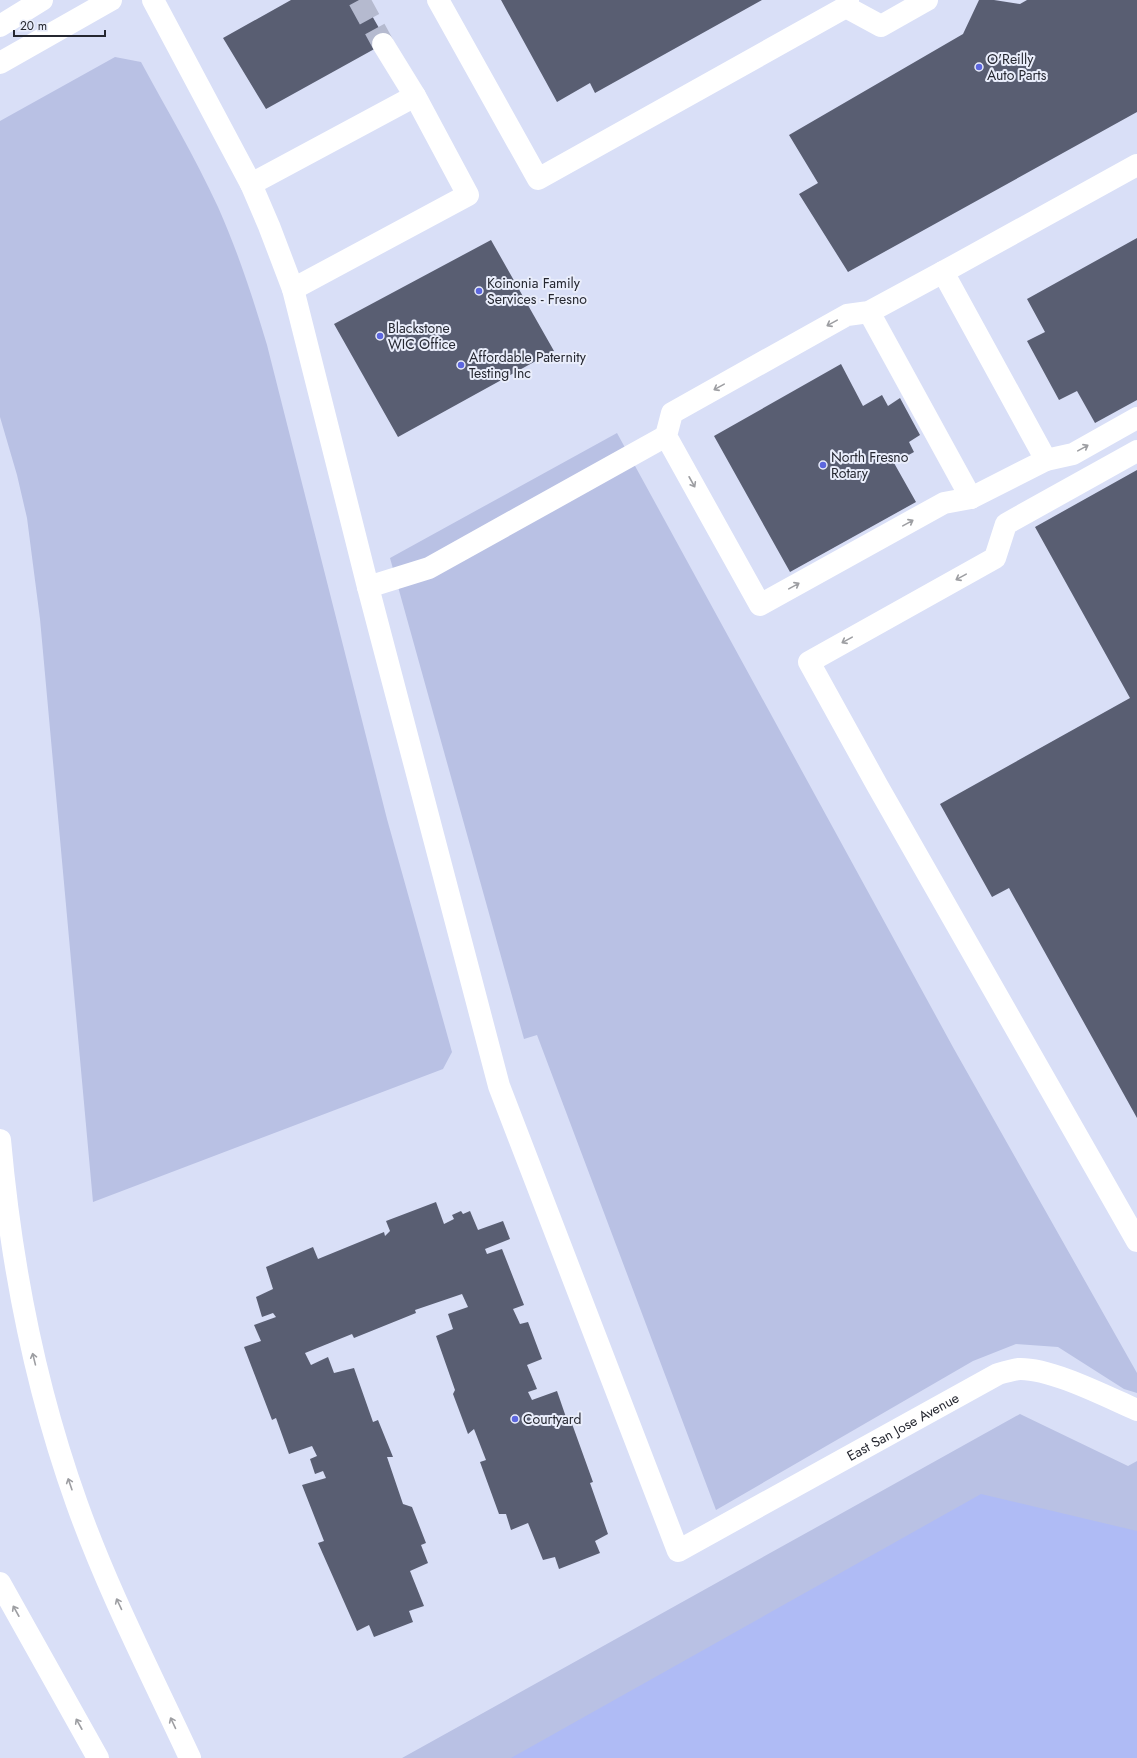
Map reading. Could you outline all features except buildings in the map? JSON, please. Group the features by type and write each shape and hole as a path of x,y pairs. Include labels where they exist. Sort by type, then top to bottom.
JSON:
{"main road":[{"path":"0,26 42,0"},
{"path":"0,63 111,0"},
{"path":"153,0 251,184 293,288 368,588 429,568 666,436"},
{"path":"438,0 538,179 847,4 881,26 927,0"},
{"path":"293,288 468,195 415,96 384,44"},
{"path":"251,184 415,96"},
{"path":"1137,165 868,312 847,315 672,413 666,436 760,605 944,503 971,498 1046,460 1073,454 1137,418"},
{"path":"943,272 1046,460"},
{"path":"868,312 971,498"},
{"path":"1137,451 1006,524 995,558 809,662 877,785 1137,1241"},
{"name":"East San Jose Avenue","path":"368,588 499,1086 678,1551 998,1374 1018,1369 1039,1371 1088,1388 1137,1410"},
{"path":"0,1140 6,1202 28,1336 49,1419 78,1506 93,1545 190,1758"},
{"path":"0,1583 98,1758"}],"shaded area":[{"path":"115,57 141,62 209,188 239,258 251,293 267,345 387,819 452,1052 443,1069 93,1202 40,619 27,518 17,475 0,417 0,121"},
{"path":"617,433 954,1049 1137,1373 1137,1393 1124,1389 1058,1347 1016,1344 973,1361 716,1510 537,1035 524,1039 390,558"},
{"path":"1020,1414 1128,1466 1137,1461 1137,1758 402,1758"},
{"path":"981,1494 1137,1531 1137,1758 511,1758"}],"tunnel":[{"path":"359,0 383,44"}],"place":[{"name":"O'Reilly Auto Parts","path":"979,67"},
{"name":"Koinonia Family Services - Fresno","path":"479,291"},
{"name":"Blackstone WIC Office","path":"380,336"},
{"name":"Affordable Paternity Testing Inc","path":"461,365"},
{"name":"North Fresno Rotary","path":"823,465"},
{"name":"Courtyard","path":"515,1419"}]}
